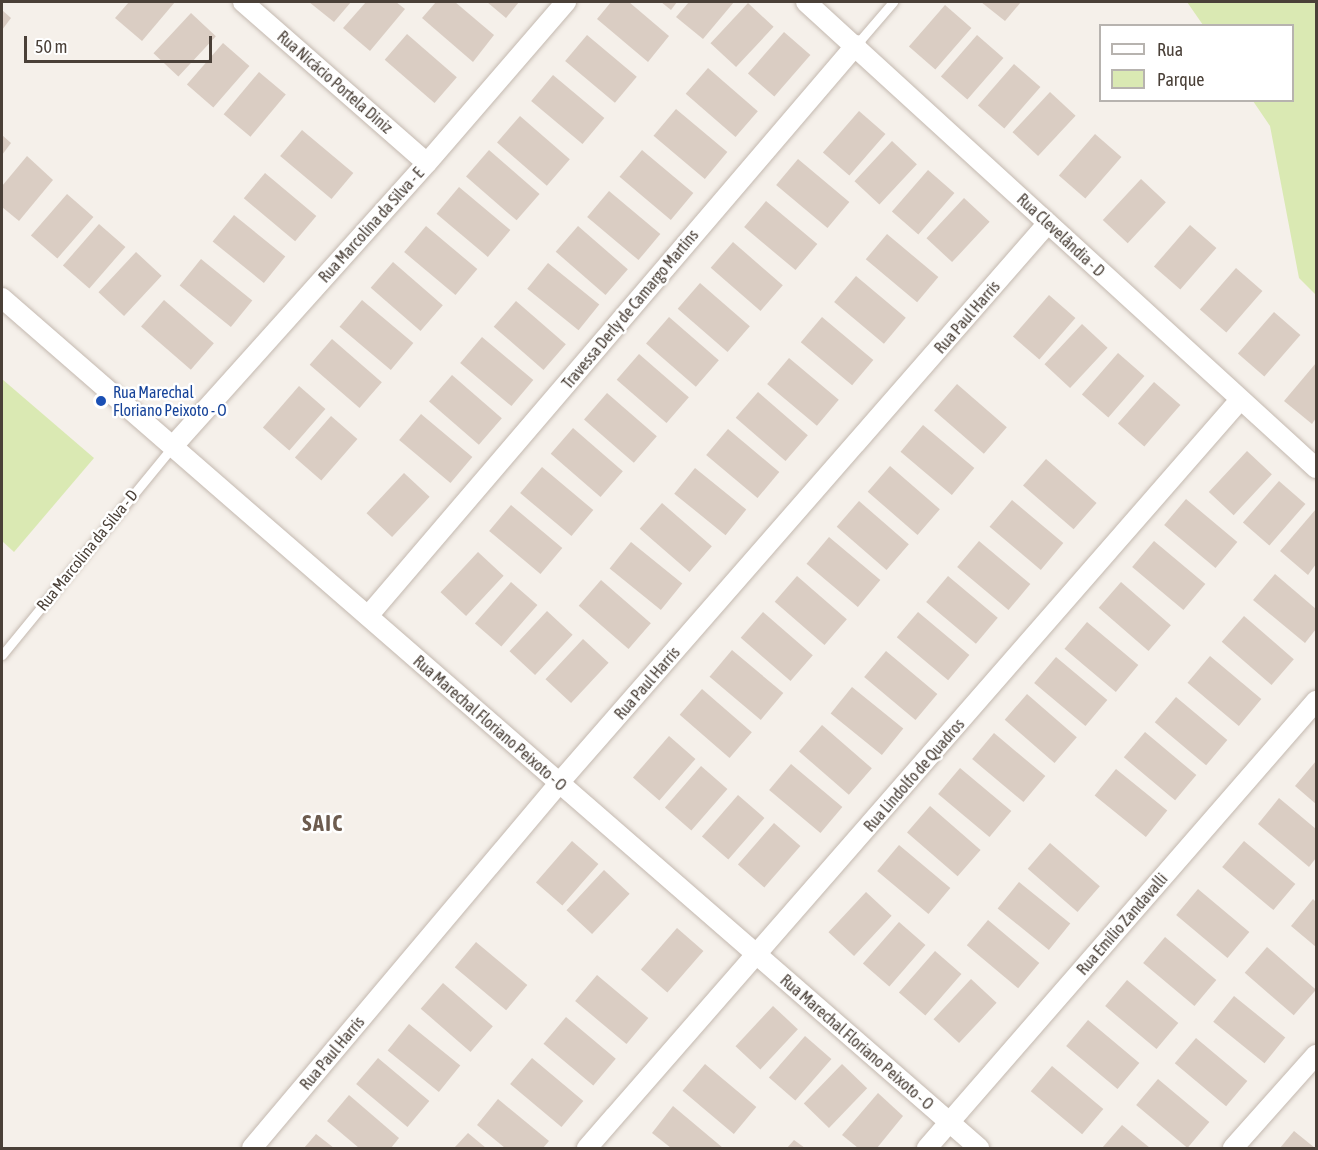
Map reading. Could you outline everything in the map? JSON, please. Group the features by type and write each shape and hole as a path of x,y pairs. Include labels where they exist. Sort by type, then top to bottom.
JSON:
{"street":[{"name":"Rua Nicácio Portela Diniz","path":"243,2 427,163"},
{"name":"Rua Marcolina da Silva - E","path":"173,446 427,163 566,2"},
{"name":"Rua Clevelândia - D","path":"806,2 856,45 1239,401 1317,468"},
{"name":"Travessa Derly de Camargo Martins","path":"368,616 856,45"},
{"name":"Rua Paul Harris","path":"252,1149 559,783 1048,223"},
{"name":"Rua Marechal Floriano Peixoto - O","path":"2,298 979,1149"},
{"name":"Rua Lindolfo de Quadros","path":"586,1149 758,955 1239,401"},
{"name":"Rua Emílio Zandavalli","path":"927,1149 1317,701"},
{"path":"1233,1149 1317,1055"}],"lane":[{"name":"Travessa Derly de Camargo Martins","path":"856,45 893,2"},
{"name":"Rua Marcolina da Silva - D","path":"2,655 173,446"}],"green space":[{"path":"1187,2 1316,2 1316,295 1299,278 1270,126 1254,102 1294,102 1294,24 1202,24"},
{"path":"2,379 94,458 14,552 2,541"}],"building":[{"path":"129,2 175,2 142,41 115,18"},
{"path":"309,2 351,2 334,22"},
{"path":"366,2 396,2 405,9 370,51 343,28"},
{"path":"436,2 455,2 494,35 473,62 422,18"},
{"path":"487,2 519,2 506,18"},
{"path":"611,2 629,2 669,36 648,62 597,19"},
{"path":"661,2 677,2 671,10"},
{"path":"689,2 734,2 703,39 676,17"},
{"path":"981,2 1021,2 1005,21"},
{"path":"748,3 774,27 736,67 710,43"},
{"path":"945,5 971,28 935,69 909,47"},
{"path":"2,10 11,18 2,30"},
{"path":"191,13 216,36 178,76 153,53"},
{"path":"784,32 810,55 774,96 748,74"},
{"path":"407,34 457,77 435,103 385,60"},
{"path":"587,35 637,77 615,103 565,61"},
{"path":"977,35 1003,58 967,99 941,77"},
{"path":"223,43 249,66 213,107 187,85"},
{"path":"1014,64 1040,87 1004,128 978,106"},
{"path":"708,68 758,111 736,137 686,94"},
{"path":"259,72 286,94 250,137 224,114"},
{"path":"553,75 604,118 582,144 531,101"},
{"path":"1050,92 1076,116 1038,156 1012,132"},
{"path":"676,109 727,152 705,179 654,136"},
{"path":"859,111 885,134 849,175 823,153"},
{"path":"520,116 570,159 547,186 497,142"},
{"path":"302,130 353,173 331,199 280,156"},
{"path":"1095,134 1121,157 1085,198 1059,176"},
{"path":"2,135 11,143 2,155"},
{"path":"892,141 917,164 879,204 854,181"},
{"path":"489,150 540,194 517,220 466,176"},
{"path":"642,150 693,193 671,220 620,177"},
{"path":"27,156 53,180 19,221 2,207 2,186"},
{"path":"798,159 849,202 827,228 776,185"},
{"path":"928,170 954,193 918,234 892,212"},
{"path":"265,173 316,216 295,241 244,198"},
{"path":"1141,179 1166,202 1128,243 1103,220"},
{"path":"459,187 510,230 488,257 437,214"},
{"path":"609,191 660,234 638,260 587,217"},
{"path":"67,194 93,217 57,258 31,236"},
{"path":"964,198 990,222 952,262 926,238"},
{"path":"766,201 817,244 795,270 744,227"},
{"path":"234,215 285,257 264,283 213,241"},
{"path":"99,224 125,247 89,288 63,266"},
{"path":"1190,225 1216,248 1180,289 1154,267"},
{"path":"426,226 477,269 455,295 404,252"},
{"path":"578,226 628,269 606,295 556,252"},
{"path":"887,234 938,277 917,302 866,259"},
{"path":"733,242 783,285 761,311 711,268"},
{"path":"136,252 162,276 124,316 98,292"},
{"path":"201,259 252,301 231,327 180,285"},
{"path":"393,262 443,305 421,331 371,288"},
{"path":"548,263 599,305 579,330 527,289"},
{"path":"1236,268 1262,291 1226,332 1200,310"},
{"path":"856,276 906,318 884,344 834,302"},
{"path":"700,283 750,326 728,352 678,309"},
{"path":"1049,295 1075,318 1039,359 1013,337"},
{"path":"164,300 214,343 191,370 141,326"},
{"path":"362,300 413,343 391,370 340,327"},
{"path":"516,301 566,344 544,370 494,327"},
{"path":"1274,312 1300,335 1264,376 1238,354"},
{"path":"669,317 719,360 696,387 646,343"},
{"path":"822,317 873,360 852,385 801,342"},
{"path":"1082,324 1108,348 1070,388 1044,364"},
{"path":"482,337 533,380 511,406 460,363"},
{"path":"332,339 382,382 360,408 310,365"},
{"path":"1118,353 1144,376 1108,417 1082,395"},
{"path":"639,354 689,397 667,423 617,380"},
{"path":"789,358 839,400 817,426 767,384"},
{"path":"1316,363 1316,418 1312,424 1284,401"},
{"path":"452,375 502,418 479,445 429,401"},
{"path":"1154,382 1180,405 1144,446 1118,424"},
{"path":"957,384 1007,427 984,454 934,410"},
{"path":"299,386 325,409 289,450 263,428"},
{"path":"758,392 808,435 786,461 736,418"},
{"path":"607,393 657,436 634,463 584,419"},
{"path":"421,414 472,457 450,483 399,440"},
{"path":"331,416 357,439 321,480 295,458"},
{"path":"923,425 974,468 952,495 901,452"},
{"path":"573,428 623,471 601,497 551,454"},
{"path":"728,429 779,472 757,498 706,455"},
{"path":"1247,451 1272,474 1234,515 1209,492"},
{"path":"1046,459 1097,503 1074,529 1023,485"},
{"path":"890,466 940,509 918,535 868,492"},
{"path":"542,467 593,510 571,536 520,493"},
{"path":"695,468 746,510 726,535 674,494"},
{"path":"404,473 430,497 392,537 366,513"},
{"path":"1279,481 1305,504 1269,545 1243,523"},
{"path":"1186,499 1237,542 1215,568 1164,525"},
{"path":"1012,500 1063,543 1041,570 990,527"},
{"path":"859,501 909,544 887,570 837,527"},
{"path":"662,503 712,546 690,572 640,529"},
{"path":"511,505 562,548 540,574 489,531"},
{"path":"1316,509 1316,564 1308,575 1280,551"},
{"path":"829,537 880,580 858,607 807,564"},
{"path":"979,541 1030,584 1008,610 957,567"},
{"path":"1154,541 1205,584 1183,610 1132,567"},
{"path":"631,542 682,584 661,610 610,568"},
{"path":"478,552 504,576 466,616 440,592"},
{"path":"1275,574 1316,609 1316,629 1305,643 1253,600"},
{"path":"797,576 847,619 825,645 775,602"},
{"path":"948,576 998,618 976,644 926,602"},
{"path":"601,580 651,623 629,649 579,606"},
{"path":"511,582 537,605 501,646 475,624"},
{"path":"1121,582 1171,625 1149,651 1099,608"},
{"path":"547,611 573,635 535,675 509,651"},
{"path":"763,612 813,655 791,681 741,638"},
{"path":"918,612 969,655 948,680 897,637"},
{"path":"1244,616 1294,659 1272,685 1222,642"},
{"path":"1087,622 1138,665 1116,692 1065,649"},
{"path":"583,639 609,663 571,703 545,679"},
{"path":"732,650 783,693 761,720 710,677"},
{"path":"886,651 937,694 915,720 864,677"},
{"path":"1210,656 1261,699 1239,726 1188,683"},
{"path":"1056,657 1107,700 1085,726 1034,683"},
{"path":"852,687 903,729 882,755 831,713"},
{"path":"702,689 752,732 730,758 680,715"},
{"path":"1027,694 1077,737 1055,763 1005,720"},
{"path":"1176,697 1227,740 1206,765 1155,722"},
{"path":"822,725 872,768 849,795 799,751"},
{"path":"1145,732 1196,775 1175,800 1124,757"},
{"path":"994,733 1045,776 1023,802 972,759"},
{"path":"669,736 695,759 659,800 633,778"},
{"path":"1316,761 1316,804 1295,786"},
{"path":"791,764 842,807 820,833 769,790"},
{"path":"701,766 727,789 691,830 665,808"},
{"path":"960,768 1011,811 989,837 938,794"},
{"path":"1116,769 1167,811 1146,837 1095,795"},
{"path":"738,795 764,818 728,859 702,837"},
{"path":"1279,798 1316,829 1316,858 1309,867 1258,824"},
{"path":"930,806 981,850 958,876 907,832"},
{"path":"774,823 800,846 764,887 738,865"},
{"path":"572,841 598,864 562,905 536,883"},
{"path":"1244,841 1295,884 1273,910 1222,867"},
{"path":"1050,843 1100,886 1078,912 1028,869"},
{"path":"899,845 950,888 928,914 877,871"},
{"path":"604,870 630,894 592,934 566,910"},
{"path":"1019,882 1070,924 1049,950 998,908"},
{"path":"1198,889 1249,932 1227,958 1176,915"},
{"path":"866,892 892,916 854,956 828,932"},
{"path":"1313,899 1316,902 1316,947 1291,926"},
{"path":"988,920 1039,963 1018,988 967,945"},
{"path":"899,922 925,945 889,986 863,964"},
{"path":"677,928 703,951 667,992 641,970"},
{"path":"1165,937 1216,980 1194,1006 1143,963"},
{"path":"476,942 527,985 506,1010 455,967"},
{"path":"1267,947 1316,990 1294,1015 1245,973"},
{"path":"935,951 961,974 925,1015 899,993"},
{"path":"597,975 648,1018 626,1044 575,1001"},
{"path":"971,979 997,1003 959,1043 933,1019"},
{"path":"1127,980 1178,1023 1156,1049 1105,1006"},
{"path":"443,983 493,1026 471,1052 421,1009"},
{"path":"1234,996 1285,1038 1265,1063 1213,1022"},
{"path":"773,1006 798,1029 760,1069 735,1046"},
{"path":"566,1017 616,1059 593,1086 544,1044"},
{"path":"1088,1020 1139,1063 1117,1089 1066,1046"},
{"path":"409,1024 460,1066 439,1092 388,1050"},
{"path":"805,1036 831,1059 795,1100 769,1078"},
{"path":"1196,1038 1247,1081 1226,1106 1175,1063"},
{"path":"378,1058 429,1101 407,1127 356,1084"},
{"path":"532,1058 583,1101 561,1127 510,1084"},
{"path":"705,1064 756,1107 734,1134 683,1091"},
{"path":"842,1064 867,1088 829,1128 804,1104"},
{"path":"1052,1066 1103,1109 1082,1134 1031,1091"},
{"path":"1158,1079 1209,1122 1187,1148 1136,1105"},
{"path":"878,1093 903,1116 877,1148 858,1148 842,1135"},
{"path":"349,1095 399,1138 391,1148 359,1148 327,1121"},
{"path":"498,1099 549,1141 543,1148 505,1148 477,1125"},
{"path":"673,1106 723,1148 671,1148 652,1133"},
{"path":"1122,1125 1150,1148 1102,1148"},
{"path":"1294,1131 1315,1148 1280,1148"},
{"path":"468,1133 486,1148 454,1148"},
{"path":"316,1134 334,1148 304,1148"},
{"path":"794,1140 805,1148 787,1148"}],"place":[{"name":"Rua Marechal Floriano Peixoto - O","path":"101,401"}],"district":[{"name":"SAIC","path":"323,824"}]}
